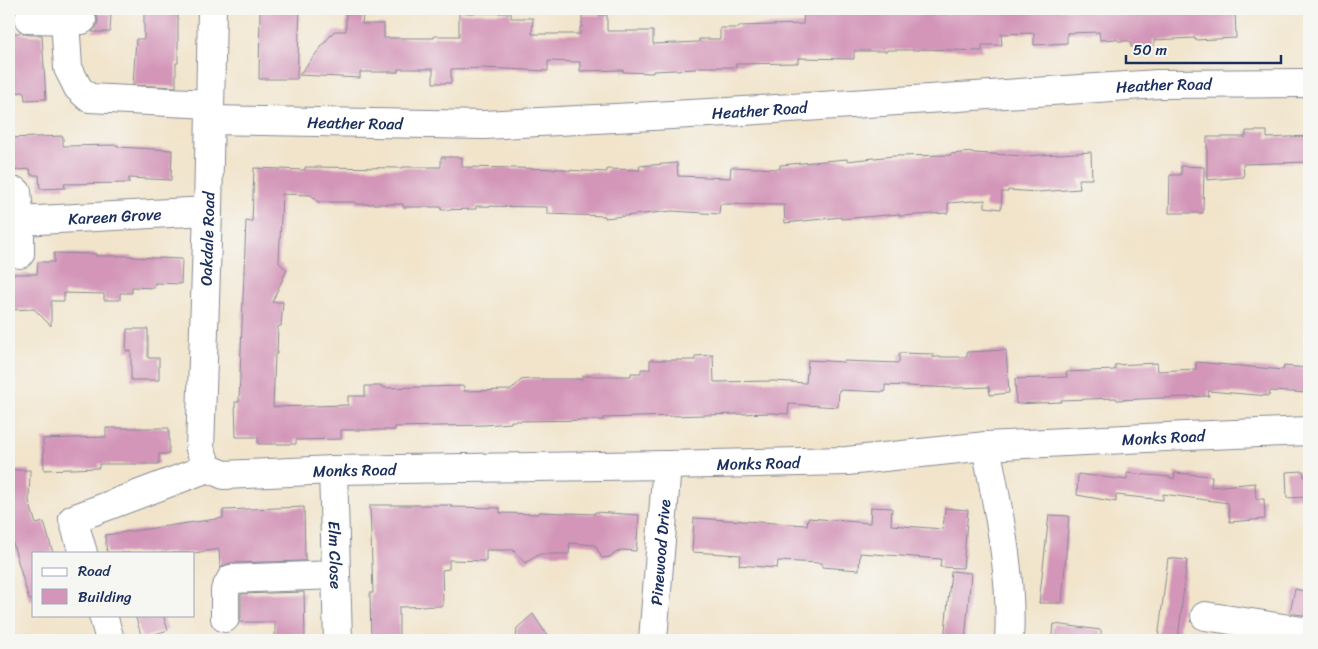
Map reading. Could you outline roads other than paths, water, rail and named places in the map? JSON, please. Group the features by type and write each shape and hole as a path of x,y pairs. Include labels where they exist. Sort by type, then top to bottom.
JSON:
{"street":[{"name":"Oakdale Road","path":"208,468 200,449 208,211 212,9"},
{"name":"Heather Road","path":"29,19 73,20 68,68 78,88 89,98 210,112 484,125 728,112 1158,84 1309,83"},
{"path":"17,192 20,222 20,254"},
{"name":"Kareen Grove","path":"20,222 208,211"},
{"name":"Monks Road","path":"208,468 224,475 333,470 847,461 986,446 1309,431"},
{"path":"986,446 1005,552 1009,602 1009,640"},
{"name":"Pinewood Drive","path":"654,640 667,465"},
{"path":"83,552 73,519 208,468"},
{"name":"Elm Close","path":"333,470 338,640"},
{"path":"225,618 225,590 231,579 336,575"},
{"path":"103,616 110,640"},
{"path":"1205,616 1309,632"}]}
